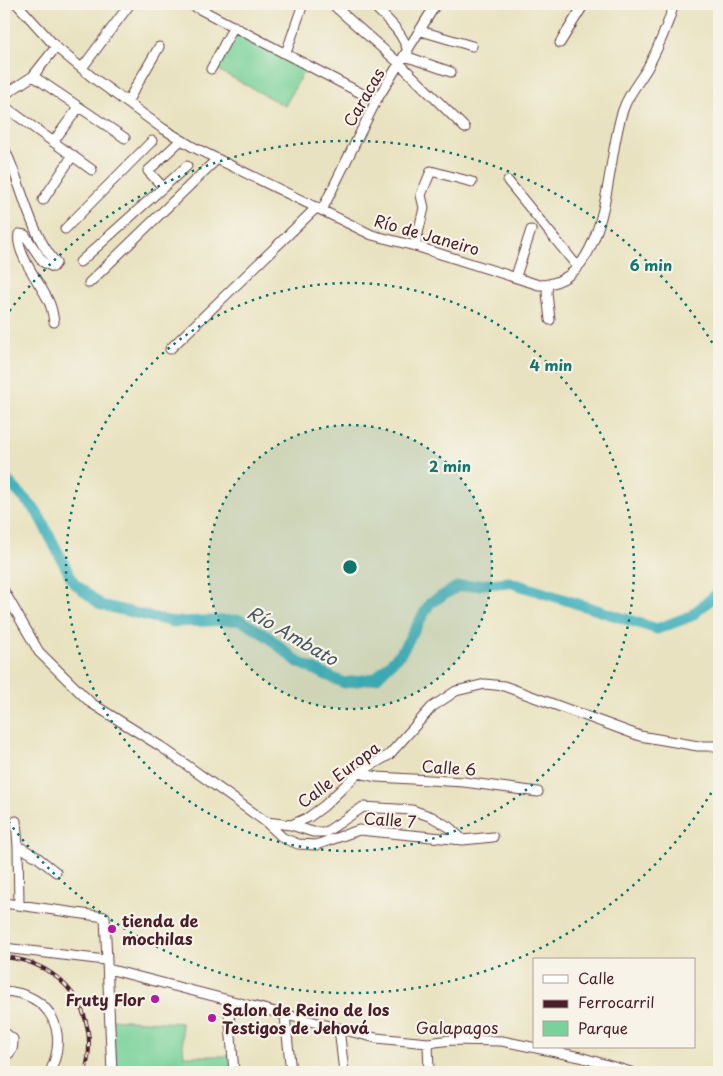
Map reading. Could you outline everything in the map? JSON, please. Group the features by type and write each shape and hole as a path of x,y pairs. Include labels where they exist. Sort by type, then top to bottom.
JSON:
{"street":[{"name":"Río de Janeiro","path":"17,4 56,47 82,68 126,102 181,140 216,159 372,235 516,276 530,282 548,284"},
{"path":"82,68 130,4"},
{"path":"190,4 376,101"},
{"path":"286,53 303,4"},
{"path":"332,4 405,57 465,128"},
{"path":"372,4 401,35 405,57"},
{"name":"Caracas","path":"170,348 319,208 376,101 405,57 436,4"},
{"path":"560,43 584,4"},
{"path":"550,320 548,284 558,282 577,266 591,250 598,233 623,109 648,66 674,4"},
{"path":"211,69 234,26"},
{"path":"421,31 472,46"},
{"path":"4,95 33,76 56,47"},
{"path":"126,102 159,47"},
{"path":"405,57 451,72"},
{"path":"33,76 125,138"},
{"path":"4,106 92,170"},
{"path":"53,142 79,107"},
{"path":"148,171 181,140"},
{"path":"65,228 152,141"},
{"path":"4,148 14,168 28,215 38,230 43,246 56,263 53,267 48,266 35,252 25,235 19,234 19,241 29,269 36,276 50,303 54,322"},
{"path":"43,200 73,155"},
{"path":"134,159 162,186"},
{"path":"88,283 216,159"},
{"path":"80,262 162,186 187,166"},
{"path":"415,246 424,208 421,195 431,171 472,182"},
{"path":"508,181 577,266"},
{"path":"516,276 530,230"},
{"name":"Calle Europa","path":"4,591 39,652 91,704 160,746 266,822 291,825 309,817 324,806 358,773 388,755 413,727 444,699 456,691 485,684 504,686 640,736 698,746 719,746"},
{"name":"Calle 6","path":"358,773 377,777 464,782 538,792"},
{"path":"291,825 313,832 326,832 363,807 412,810 432,817 449,827 463,840"},
{"path":"16,821 19,905"},
{"name":"Calle 7","path":"266,822 283,838 298,844 316,845 359,830 463,840 493,837"},
{"path":"18,846 37,857 56,872"},
{"path":"4,903 105,917 112,1072"},
{"name":"Galapagos","path":"4,948 106,965 228,1001 376,1038 428,1043 451,1040 502,1041 533,1047"},
{"path":"4,991 27,995 45,1008 52,1017 57,1028 59,1040 58,1053 50,1072"},
{"path":"228,1001 234,1072"},
{"path":"285,1016 291,1072"},
{"path":"339,1028 344,1072"},
{"path":"4,1032 13,1039 13,1047 4,1056"},
{"path":"428,1043 428,1072"},
{"name":"Galapagos","path":"536,1048 580,1057 631,1072"}],"green space":[{"path":"234,31 305,69 285,106 214,68"},
{"path":"109,1019 181,1023 184,1056 232,1056 234,1072 112,1072"}],"waterway":[{"name":"Río Ambato","path":"4,477 37,512 74,583 101,605 173,622 240,620 267,636 298,662 344,683 376,678 401,653 430,603 457,587 509,582 657,629 691,616 719,592"}],"railway":[{"path":"4,957 25,961 44,969 60,980 73,994 82,1011 88,1030 89,1050 85,1072"}],"place":[{"name":"tienda de mochilas","path":"112,929"},
{"name":"Fruty Flor","path":"155,999"},
{"name":"Salon de Reino de los Testigos de Jehová","path":"212,1018"}]}
